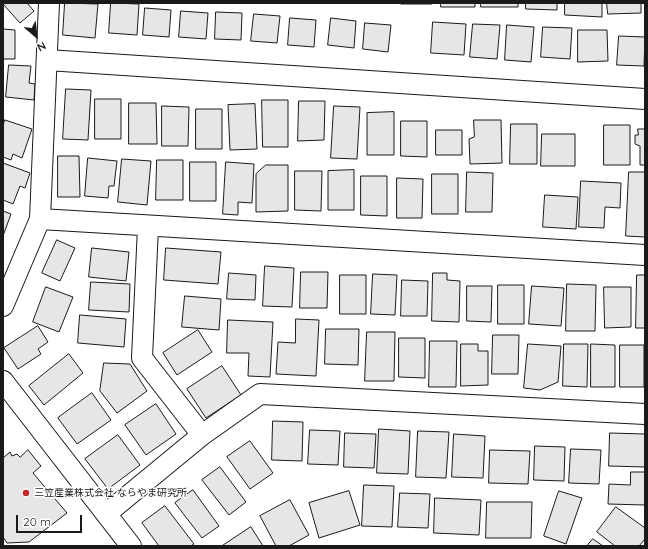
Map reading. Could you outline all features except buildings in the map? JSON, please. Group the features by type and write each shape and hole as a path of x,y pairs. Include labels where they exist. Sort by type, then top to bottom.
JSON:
{"street":[{"path":"3,306 40,219 50,3"},
{"path":"47,60 645,99"},
{"path":"40,219 645,254"},
{"path":"148,226 142,358 202,435"},
{"path":"3,381 131,546"},
{"path":"106,514 202,435 260,394 645,414"}],"place":[{"name":"三笠産業株式会社 ならやま研究所","path":"26,493"}]}
